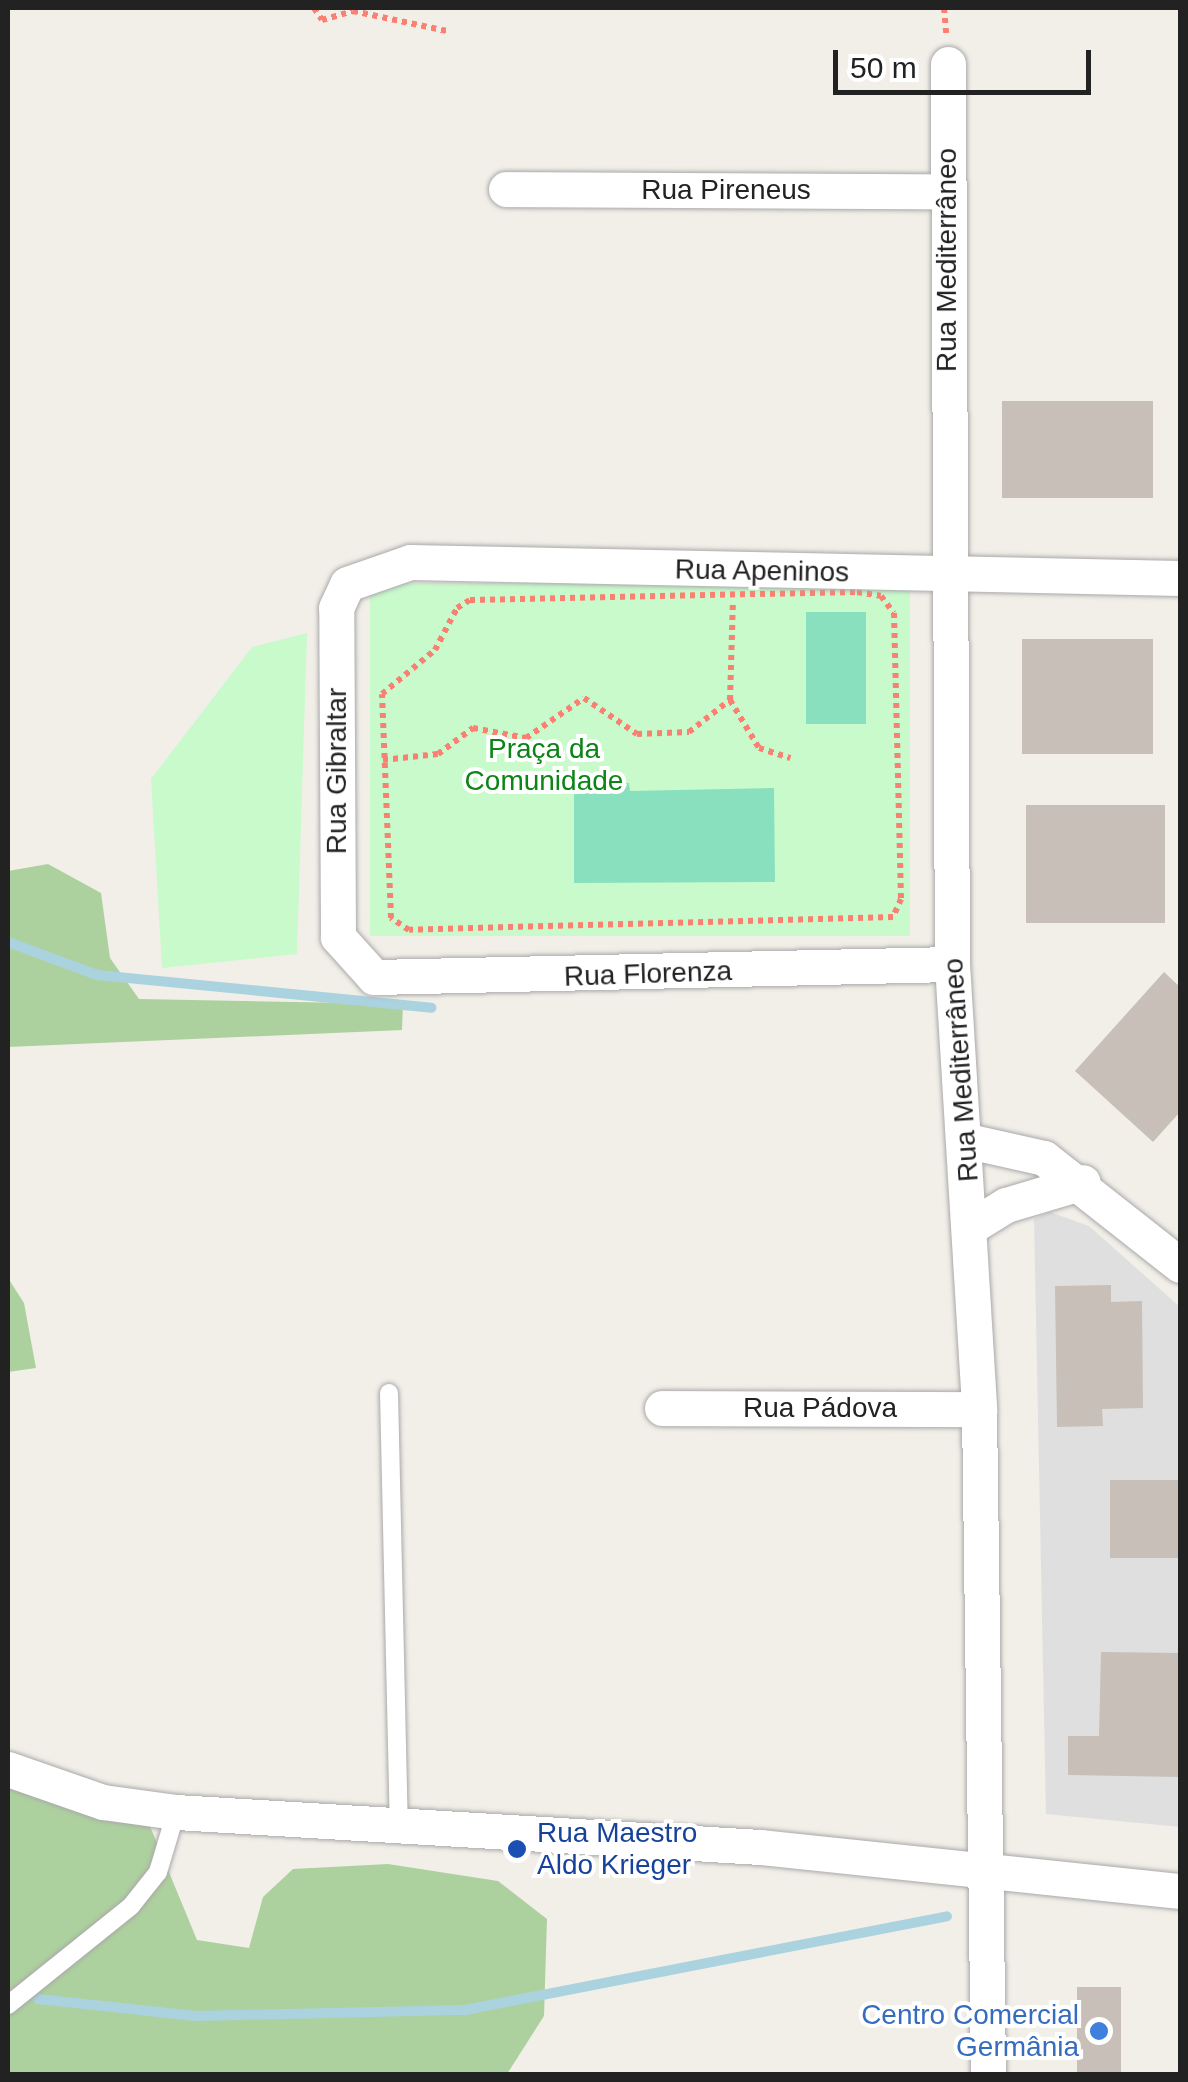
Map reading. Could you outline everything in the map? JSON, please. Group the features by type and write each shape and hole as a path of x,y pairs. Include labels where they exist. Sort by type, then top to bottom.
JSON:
{"street":[{"name":"Rua Mediterrâneo","path":"948,64 946,575 952,964 968,1141 978,1408 990,1866 988,2074"},
{"name":"Rua Pireneus","path":"506,190 947,191"},
{"name":"Rua Apeninos","path":"348,584 410,562 1180,578"},
{"name":"Rua Gibraltar","path":"348,584 336,608 338,937 350,958"},
{"name":"Rua Florenza","path":"350,958 397,982 952,964"},
{"path":"968,1141 1044,1158 1083,1182 1180,1265"},
{"path":"972,1226 1006,1205 1083,1182"},
{"name":"Rua Pádova","path":"662,1408 978,1408"},
{"path":"8,1769 104,1802 176,1812 990,1866 1180,1891"}],"lane":[{"path":"390,1393 398,1824"},
{"path":"8,2005 131,1906 158,1872 176,1812"}],"path":[{"path":"314,8 322,20 353,11 446,31"},
{"path":"856,592 881,596 894,613 901,899 893,916 408,930 386,902 383,760 388,683 412,672 470,600 856,592"},
{"path":"733,595 730,700 759,748 790,758"},
{"path":"383,760 438,754 473,728 526,738 584,698 637,734 663,737 689,732 730,700"}],"shaded area":[{"path":"1050,1212 1089,1226 1180,1307 1180,1827 1046,1814 1034,1219"}],"green space":[{"name":"Praça da Comunidade","path":"370,583 910,583 910,936 370,936"},
{"path":"806,612 866,612 866,724 806,724"},
{"path":"307,633 297,954 162,968 151,779 252,647"},
{"path":"629,783 630,791 774,788 775,882 574,883 574,784"},
{"path":"48,864 101,893 110,958 139,999 403,1004 402,1030 8,1047 8,871"},
{"path":"8,1278 24,1303 36,1368 8,1372"},
{"path":"8,1776 145,1814 197,1940 249,1948 263,1897 293,1869 388,1864 498,1881 547,1919 544,2016 507,2074 8,2074"}],"building":[{"path":"1002,401 1153,401 1153,498 1002,498"},
{"path":"1022,639 1153,639 1153,754 1022,754"},
{"path":"1026,805 1165,805 1165,923 1026,923"},
{"path":"1164,972 1180,987 1180,1112 1153,1142 1075,1071"},
{"path":"1111,1285 1111,1302 1142,1301 1143,1408 1102,1409 1103,1426 1057,1427 1055,1286"},
{"path":"1110,1480 1180,1480 1180,1558 1110,1558"},
{"path":"1101,1652 1180,1653 1180,1777 1068,1775 1068,1736 1099,1736"},
{"name":"Centro Comercial Germânia","path":"1077,1987 1121,1987 1121,2074 1077,2074"}],"waterway":[{"path":"8,942 97,975 431,1008"},
{"path":"38,1999 195,2016 465,2010 947,1916"}],"place":[{"name":"Rua Maestro Aldo Krieger","path":"517,1849"},
{"name":"Centro Comercial Germânia","path":"1099,2031"}]}
